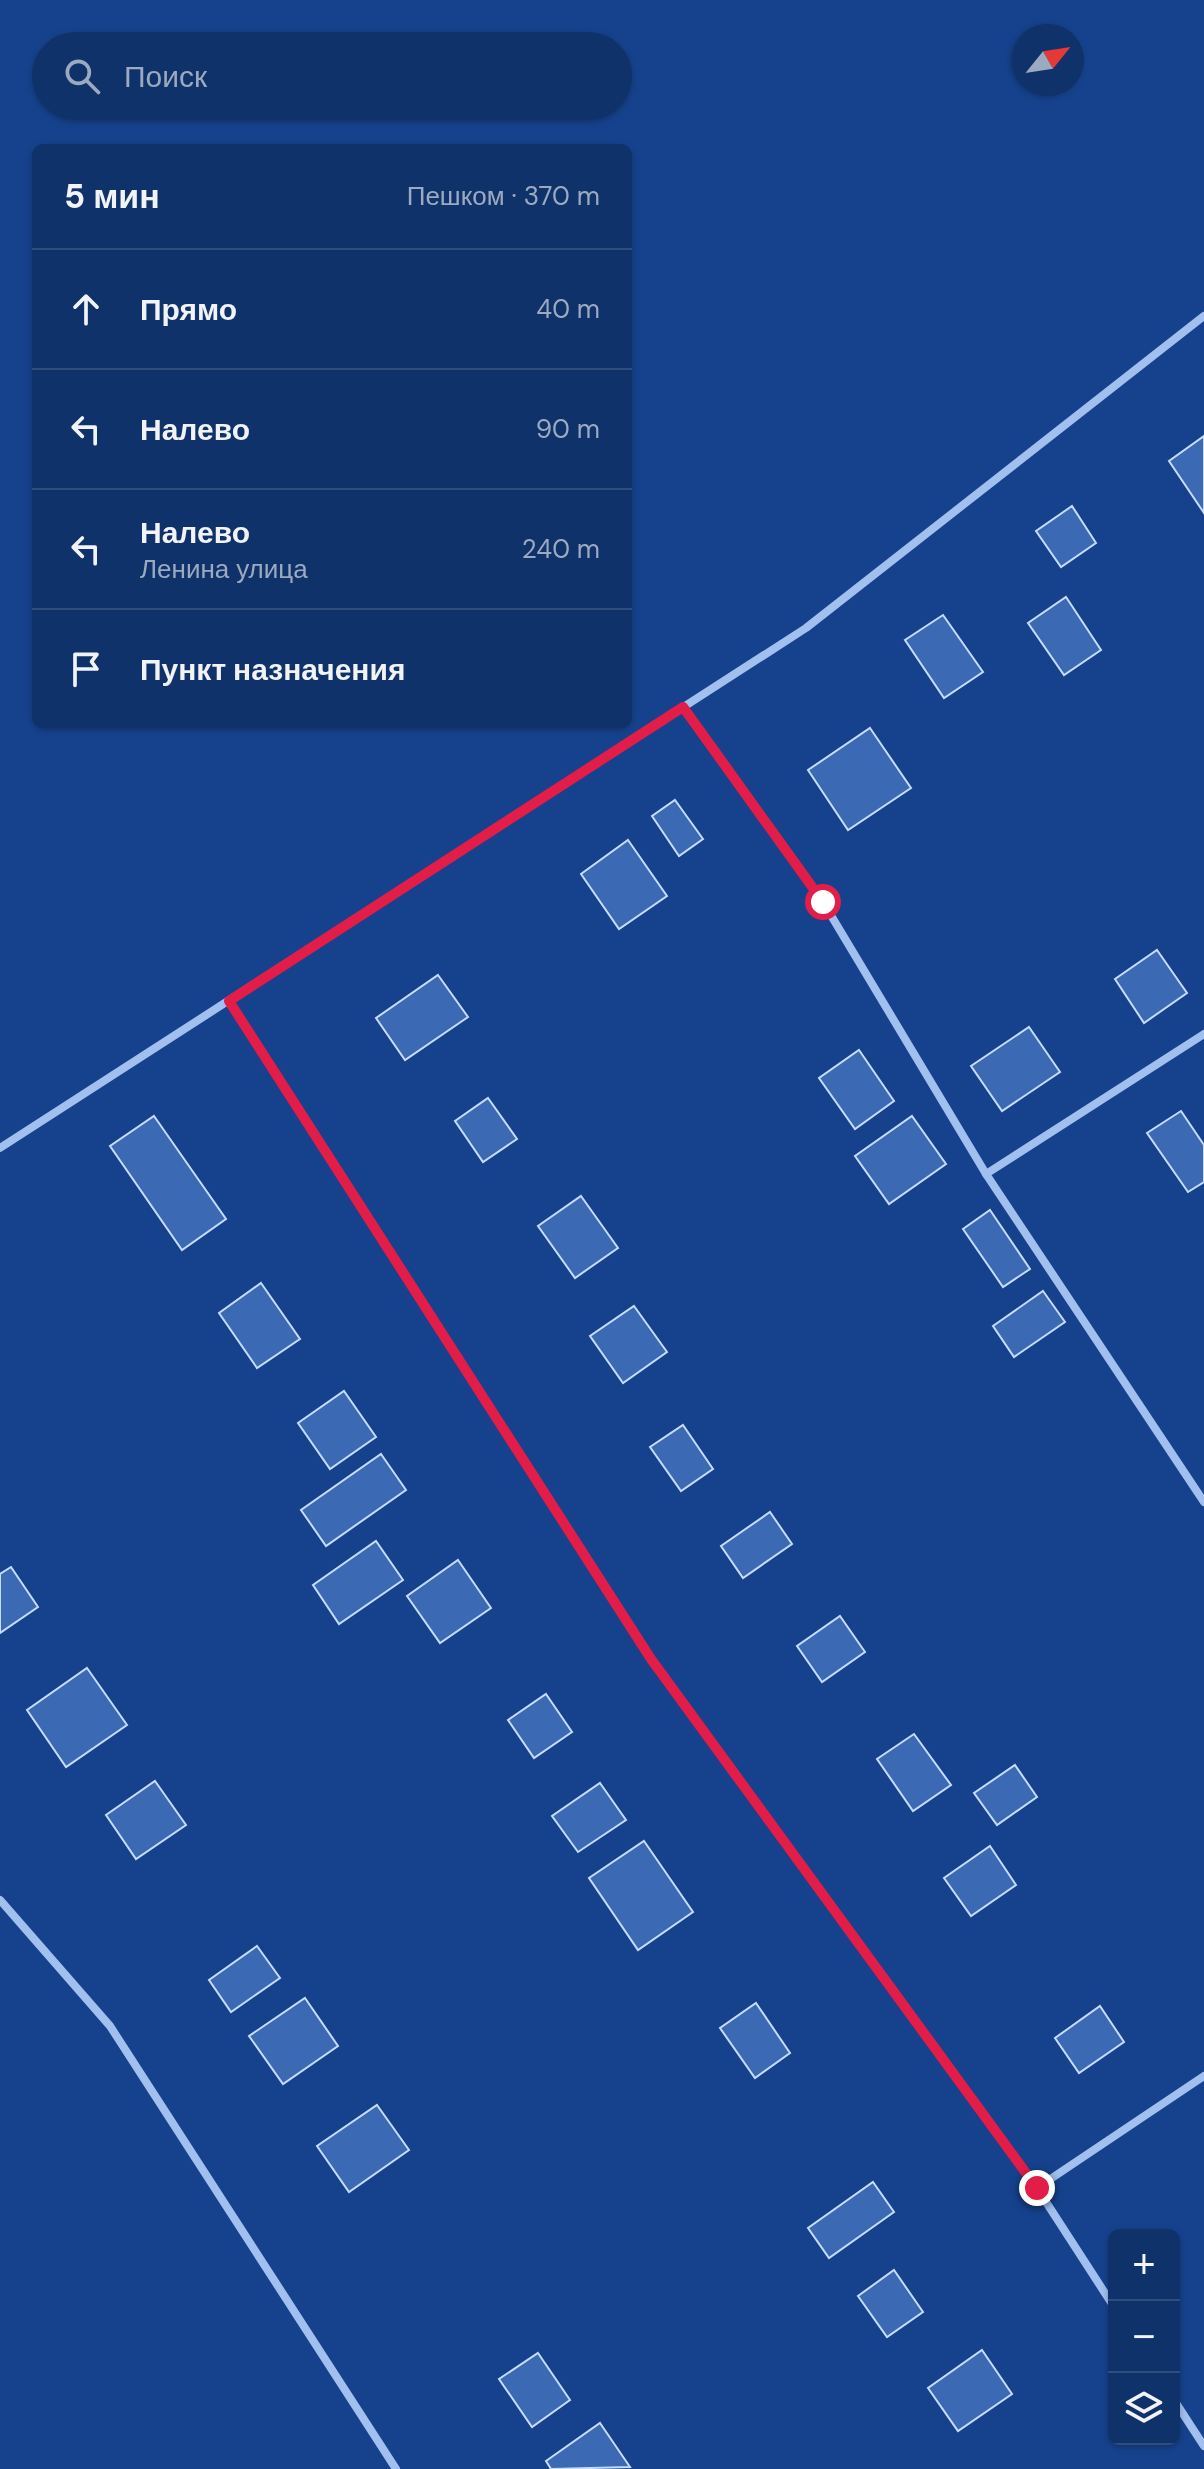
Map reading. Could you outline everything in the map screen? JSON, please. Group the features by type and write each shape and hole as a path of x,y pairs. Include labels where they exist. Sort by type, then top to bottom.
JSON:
{"street":[{"path":"0,1148 806,628 1204,316"},
{"path":"683,707 823,902 986,1174 1204,1502"},
{"path":"229,1001 651,1659 1037,2188 1110,2301"},
{"path":"986,1174 1204,1034"},
{"path":"0,1900 110,2026 396,2469"},
{"path":"1037,2188 1204,2076"},
{"path":"1180,2409 1204,2446"}],"building":[{"path":"1204,436 1204,513 1169,461"},
{"path":"1072,506 1096,543 1061,567 1036,531"},
{"path":"1066,597 1101,650 1064,675 1028,623"},
{"path":"943,615 983,672 944,698 905,640"},
{"path":"870,728 911,788 848,830 808,770"},
{"path":"675,800 703,839 679,856 652,816"},
{"path":"628,840 667,896 619,929 581,874"},
{"path":"1157,950 1187,993 1144,1023 1115,979"},
{"path":"438,975 468,1017 405,1060 376,1018"},
{"path":"1029,1027 1060,1072 1002,1111 971,1066"},
{"path":"859,1050 894,1101 855,1129 819,1078"},
{"path":"488,1098 517,1139 483,1162 455,1121"},
{"path":"1181,1111 1204,1145 1204,1182 1188,1192 1147,1133"},
{"path":"154,1116 226,1219 182,1250 110,1146"},
{"path":"912,1116 946,1164 889,1204 855,1156"},
{"path":"581,1196 618,1248 575,1278 538,1226"},
{"path":"990,1210 1030,1269 1003,1287 963,1229"},
{"path":"261,1283 300,1339 257,1368 219,1313"},
{"path":"1043,1291 1065,1322 1014,1357 993,1326"},
{"path":"634,1306 667,1352 623,1383 590,1336"},
{"path":"344,1391 376,1437 330,1469 298,1423"},
{"path":"683,1425 713,1469 681,1491 650,1447"},
{"path":"381,1454 406,1490 326,1546 301,1510"},
{"path":"770,1512 792,1544 743,1578 721,1546"},
{"path":"376,1541 403,1580 339,1624 313,1585"},
{"path":"458,1560 491,1608 440,1643 407,1596"},
{"path":"11,1567 38,1607 0,1633 0,1574"},
{"path":"840,1616 865,1652 822,1682 797,1646"},
{"path":"87,1668 127,1725 66,1767 27,1710"},
{"path":"546,1694 572,1732 534,1758 508,1720"},
{"path":"914,1734 951,1785 913,1811 877,1759"},
{"path":"1015,1765 1037,1797 997,1825 974,1793"},
{"path":"155,1781 186,1825 136,1859 106,1815"},
{"path":"600,1783 626,1820 578,1852 552,1816"},
{"path":"644,1841 693,1912 638,1950 589,1878"},
{"path":"990,1846 1016,1885 971,1916 944,1878"},
{"path":"257,1946 280,1978 231,2012 209,1980"},
{"path":"305,1998 338,2046 283,2084 249,2036"},
{"path":"756,2003 790,2053 755,2078 720,2028"},
{"path":"1100,2006 1124,2042 1079,2073 1055,2038"},
{"path":"377,2105 409,2150 349,2192 317,2146"},
{"path":"873,2182 894,2212 829,2258 808,2228"},
{"path":"894,2270 923,2312 887,2337 858,2296"},
{"path":"982,2350 1012,2394 958,2431 928,2388"},
{"path":"538,2353 570,2400 532,2427 499,2379"},
{"path":"600,2423 630,2467 551,2469 546,2461"}],"route":[{"path":"823,902 683,707 229,1001 651,1659 1037,2188"}]}
